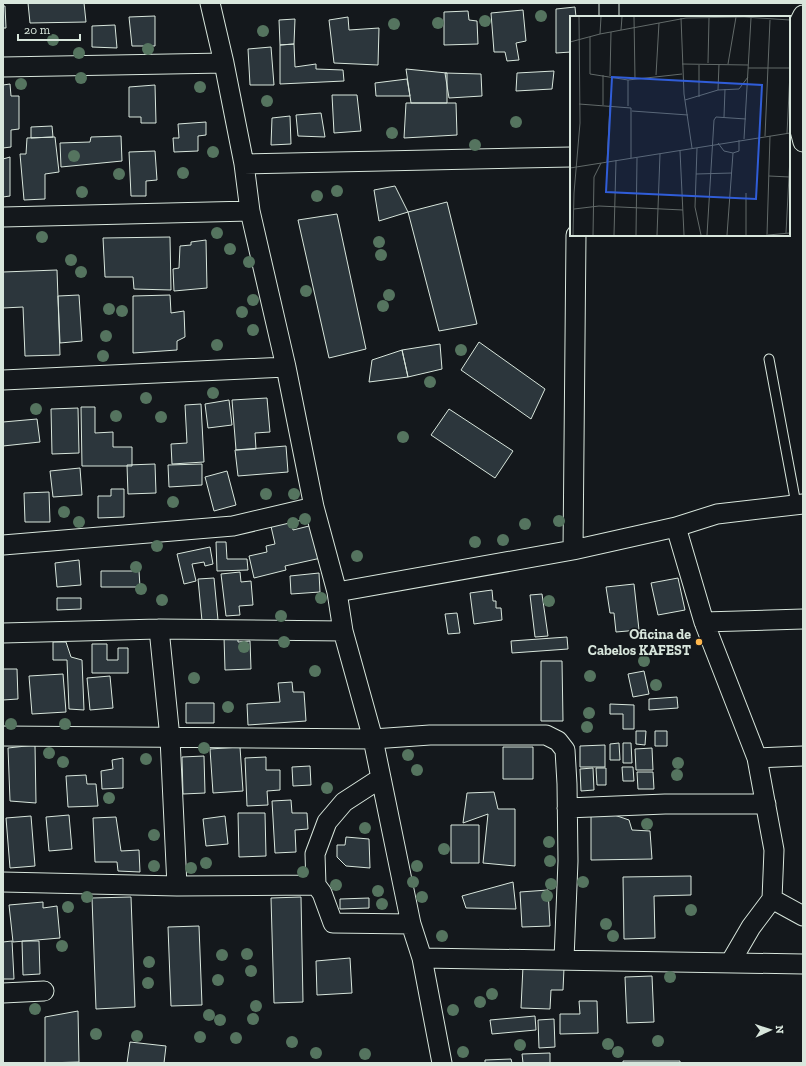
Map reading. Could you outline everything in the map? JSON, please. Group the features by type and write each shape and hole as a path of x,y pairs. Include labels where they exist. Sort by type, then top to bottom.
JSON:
{"street":[{"path":"210,3 224,62 244,164 250,211 286,367 314,507 337,592 343,631 373,739 411,924 422,958 442,1063"},
{"path":"609,3 609,16"},
{"path":"803,15 796,29 792,115 803,142"},
{"path":"3,67 224,62"},
{"path":"244,164 570,157"},
{"path":"3,217 250,211"},
{"path":"573,550 576,236"},
{"path":"3,380 286,367"},
{"path":"337,592 573,550 676,527 717,514 799,504"},
{"path":"3,545 232,526 314,507"},
{"path":"676,527 704,622 757,758 774,850 772,899 751,928 730,964"},
{"path":"704,622 803,619"},
{"path":"3,633 159,629 343,631"},
{"path":"159,629 170,738 177,886"},
{"path":"3,736 373,739 430,735 546,735 558,741 565,750 568,861 564,959"},
{"path":"757,758 803,756"},
{"path":"381,778 344,802 327,822 315,854 316,885 322,893 333,923 411,924"},
{"path":"567,808 665,804 766,804"},
{"path":"3,882 177,886 316,885"},
{"path":"772,899 803,916"},
{"path":"422,958 564,959 730,964 803,964"},
{"path":"3,992 44,991"}],"lane":[{"path":"768,359 799,504"}],"building":[{"path":"28,3 84,3 86,22 30,23"},
{"path":"3,6 5,6 6,28 3,28"},
{"path":"575,7 576,16 570,16 570,52 556,53 556,9"},
{"path":"523,10 526,41 516,43 519,60 507,61 505,52 494,52 491,13"},
{"path":"468,11 469,20 477,21 478,44 444,45 444,12"},
{"path":"155,16 155,46 132,46 129,17"},
{"path":"348,17 349,30 379,28 378,65 334,63 329,20"},
{"path":"295,19 294,44 280,45 279,20"},
{"path":"115,25 117,48 92,47 92,26"},
{"path":"294,44 295,67 316,64 316,69 343,70 344,81 280,84 280,45"},
{"path":"271,47 274,85 250,85 248,49"},
{"path":"406,69 447,73 447,103 411,103"},
{"path":"554,71 552,89 516,91 517,73"},
{"path":"445,73 481,74 482,96 449,98"},
{"path":"407,79 410,96 376,96 375,83"},
{"path":"10,84 11,96 19,96 19,129 11,130 11,147 3,148 3,85"},
{"path":"155,85 156,123 141,123 141,117 129,117 129,87"},
{"path":"332,95 357,95 361,131 334,133"},
{"path":"406,103 456,103 457,135 404,138"},
{"path":"321,113 325,137 298,136 296,115"},
{"path":"290,116 291,144 271,145 272,118"},
{"path":"206,122 206,135 198,136 198,151 174,152 173,138 179,138 178,124"},
{"path":"52,126 53,137 31,138 31,127"},
{"path":"121,136 122,161 61,167 60,143 90,142 91,137"},
{"path":"55,137 59,172 45,174 45,199 24,200 20,154 26,154 27,138"},
{"path":"155,151 157,180 146,181 146,196 131,196 129,152"},
{"path":"10,157 10,196 3,197 3,159"},
{"path":"395,186 408,212 379,221 374,190"},
{"path":"447,202 477,324 439,331 408,212"},
{"path":"337,214 366,349 329,358 298,220"},
{"path":"170,237 171,290 134,289 133,277 105,277 103,238"},
{"path":"206,240 207,288 174,291 173,269 179,268 180,246 191,245 191,242"},
{"path":"57,270 60,355 25,356 23,307 3,308 3,272"},
{"path":"79,295 82,341 60,343 58,296"},
{"path":"170,295 171,313 184,311 185,337 177,341 177,350 133,353 133,296"},
{"path":"479,342 545,389 531,419 461,370"},
{"path":"440,344 442,369 408,377 402,350"},
{"path":"402,350 408,377 369,382 372,360"},
{"path":"267,398 270,432 255,433 256,449 236,450 232,400"},
{"path":"229,400 232,425 208,428 205,404"},
{"path":"201,404 204,462 172,464 171,444 187,443 185,405"},
{"path":"81,407 95,407 95,433 113,432 113,447 132,447 132,466 82,466"},
{"path":"78,408 79,453 52,454 51,409"},
{"path":"449,409 513,451 495,478 431,435"},
{"path":"37,419 40,442 3,446 3,422"},
{"path":"286,446 288,472 238,476 235,450"},
{"path":"155,464 156,493 128,494 127,465"},
{"path":"202,464 202,485 169,487 168,465"},
{"path":"80,468 82,495 53,497 50,471"},
{"path":"227,471 236,505 214,511 205,477"},
{"path":"111,489 124,489 124,517 98,518 98,496 111,496"},
{"path":"49,492 50,522 25,522 24,493"},
{"path":"290,517 293,530 313,525 321,558 285,566 286,570 254,578 249,556 267,552 266,546 275,544 270,522"},
{"path":"216,542 226,542 227,559 247,559 248,570 217,571"},
{"path":"210,547 213,564 205,566 204,562 192,564 196,581 184,584 177,554"},
{"path":"79,560 81,585 57,587 55,563"},
{"path":"101,571 139,571 140,587 101,587"},
{"path":"240,572 241,582 251,581 253,605 239,606 240,615 226,616 221,574"},
{"path":"319,573 320,592 291,594 290,576"},
{"path":"214,578 218,620 202,621 198,579"},
{"path":"678,578 685,610 658,615 651,583"},
{"path":"634,584 639,630 616,632 614,613 610,613 606,587"},
{"path":"492,590 493,601 496,601 496,608 501,608 502,620 474,624 470,593"},
{"path":"542,594 548,636 535,637 530,595"},
{"path":"57,598 81,598 81,609 57,610"},
{"path":"457,613 460,633 448,634 445,614"},
{"path":"238,636 238,642 250,641 251,669 225,670 224,637"},
{"path":"567,637 568,649 512,653 511,641"},
{"path":"53,642 66,642 71,657 82,660 84,710 69,709 67,660 53,660"},
{"path":"92,644 107,644 107,660 118,660 118,648 128,648 128,673 92,673"},
{"path":"541,661 562,661 563,721 541,721"},
{"path":"3,669 17,669 18,699 3,700"},
{"path":"644,671 649,694 633,697 628,674"},
{"path":"63,674 66,712 32,714 29,676"},
{"path":"110,676 113,708 90,710 87,678"},
{"path":"292,682 293,692 304,692 306,721 248,725 247,704 280,702 278,683"},
{"path":"677,697 678,708 649,710 649,699"},
{"path":"186,703 214,703 214,723 186,723"},
{"path":"610,704 634,705 634,729 623,729 623,714 610,714"},
{"path":"636,731 646,731 645,745 636,744"},
{"path":"655,731 667,731 667,746 655,746"},
{"path":"619,743 620,760 610,760 610,744"},
{"path":"623,743 631,743 632,763 623,763"},
{"path":"35,745 36,803 10,801 8,748"},
{"path":"605,745 605,767 580,767 580,746"},
{"path":"240,747 243,791 213,793 210,749"},
{"path":"503,747 533,747 533,779 503,779"},
{"path":"652,748 653,770 636,770 635,749"},
{"path":"204,756 205,793 183,794 182,757"},
{"path":"266,757 266,770 280,770 280,790 267,791 268,805 247,806 245,758"},
{"path":"123,758 123,788 102,789 101,771 113,769 112,760"},
{"path":"310,766 311,785 293,786 292,767"},
{"path":"622,767 633,767 634,781 623,781"},
{"path":"593,768 594,790 581,791 580,769"},
{"path":"596,768 606,768 606,785 597,785"},
{"path":"637,772 653,772 654,789 638,789"},
{"path":"86,775 87,784 96,784 98,806 68,807 66,776"},
{"path":"494,792 498,809 515,809 515,866 483,863 488,814 463,823 467,793"},
{"path":"291,800 292,813 307,813 308,829 295,830 296,852 275,853 272,801"},
{"path":"591,807 629,820 632,830 650,831 652,859 591,860"},
{"path":"238,813 265,813 266,856 239,857"},
{"path":"69,815 72,849 49,851 46,817"},
{"path":"31,816 35,866 10,868 6,818"},
{"path":"225,816 228,844 206,846 203,819"},
{"path":"116,817 121,851 139,850 140,872 118,871 117,862 95,862 93,818"},
{"path":"451,825 479,825 479,863 451,863"},
{"path":"346,837 369,839 370,868 346,866 337,857 337,845 345,845"},
{"path":"691,876 691,895 654,896 655,938 624,939 623,877"},
{"path":"513,882 516,909 466,908 462,896"},
{"path":"548,890 550,926 522,927 520,892"},
{"path":"131,897 135,1007 96,1009 92,898"},
{"path":"301,897 303,1002 274,1003 271,898"},
{"path":"369,898 369,908 340,909 340,899"},
{"path":"43,902 43,908 57,906 60,938 13,942 9,905"},
{"path":"199,926 202,1005 171,1006 168,927"},
{"path":"12,941 14,979 3,979 3,942"},
{"path":"22,941 39,941 40,974 23,975"},
{"path":"350,958 352,993 317,995 316,961"},
{"path":"523,966 564,968 563,990 551,990 550,1009 521,1008"},
{"path":"652,976 654,1022 627,1023 625,977"},
{"path":"579,1001 597,1001 598,1033 560,1034 560,1014 580,1014"},
{"path":"78,1011 79,1062 45,1063 45,1017"},
{"path":"535,1016 536,1030 492,1034 490,1020"},
{"path":"554,1019 555,1047 539,1048 538,1020"},
{"path":"130,1042 166,1046 164,1063 127,1063"},
{"path":"550,1053 550,1063 523,1063 522,1054"},
{"path":"511,1059 512,1063 485,1063 485,1060"},
{"path":"623,1061 680,1061 680,1063 623,1063"}],"place":[{"name":"Oficina de Cabelos KAFEST","path":"699,642"}]}
